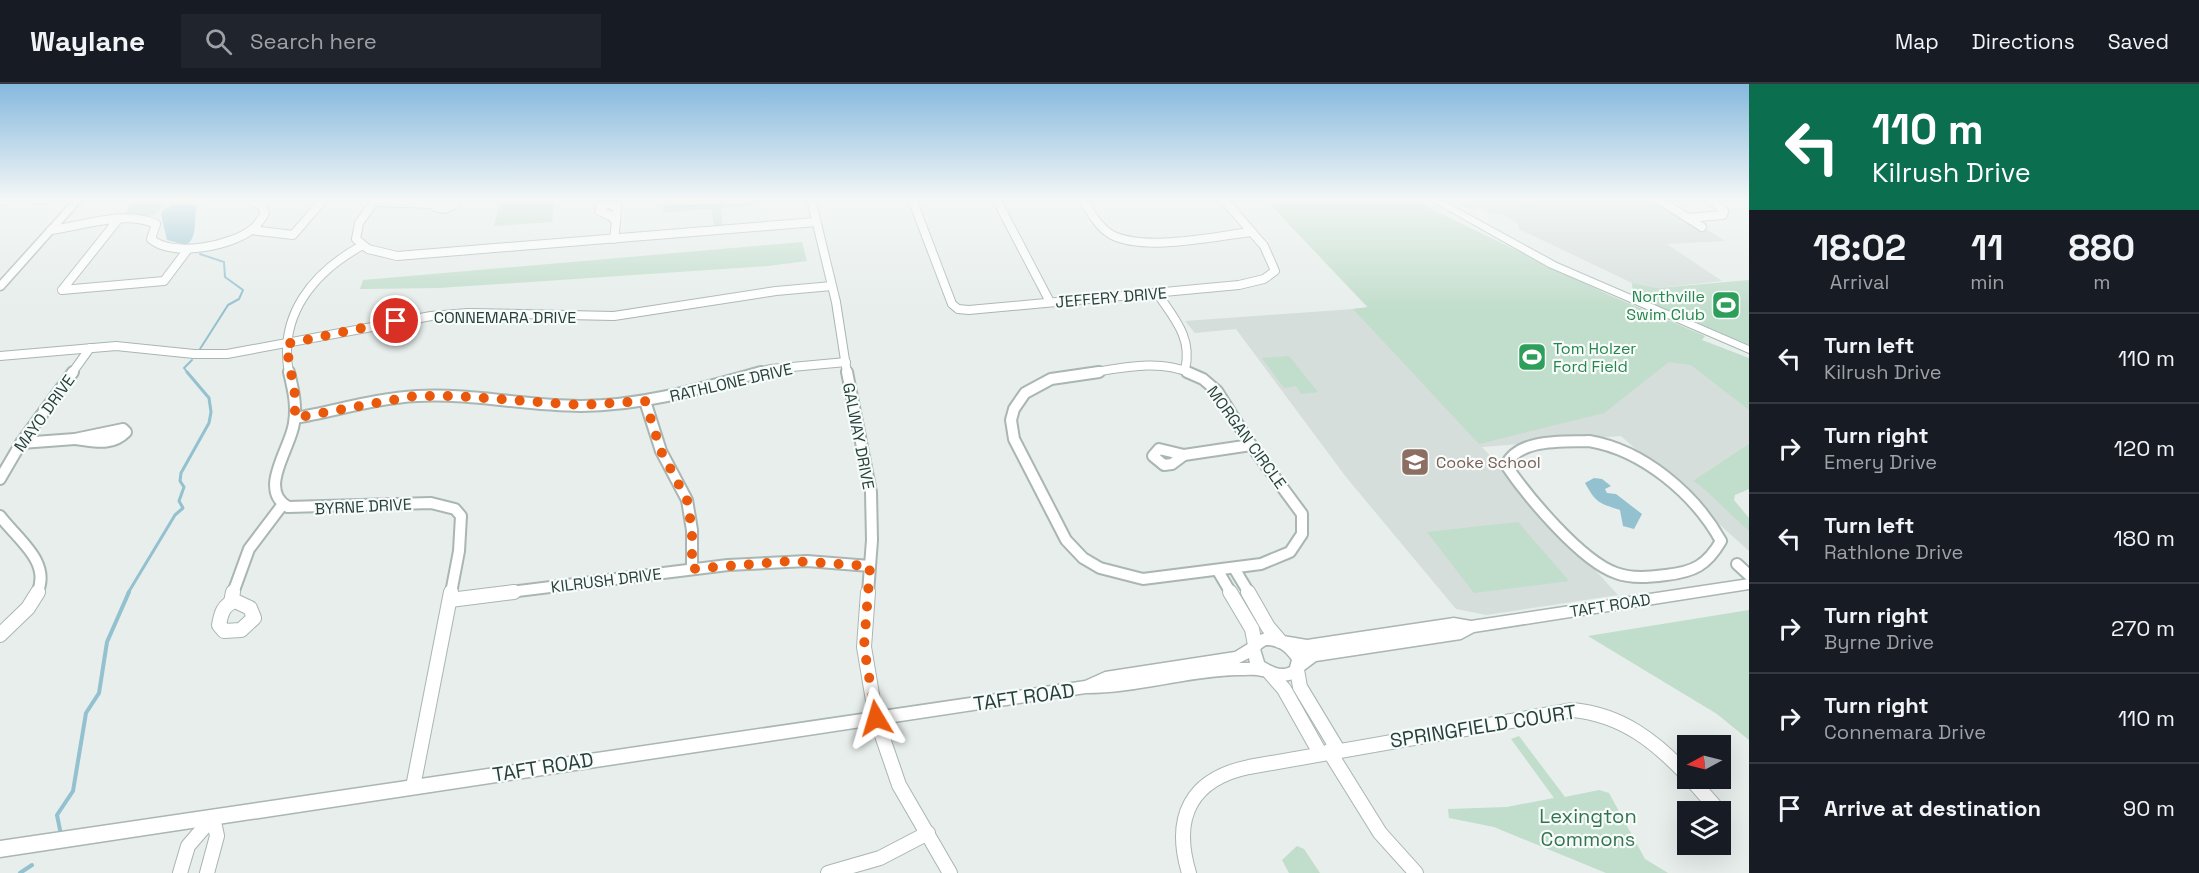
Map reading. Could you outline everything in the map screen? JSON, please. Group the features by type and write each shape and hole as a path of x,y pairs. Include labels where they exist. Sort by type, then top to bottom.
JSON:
{"main road":[{"path":"1500,236 1553,265 1749,350"}],"street":[{"path":"0,287 46,236"},
{"path":"105,236 62,290 164,281 188,249"},
{"path":"154,236 153,242 170,249 188,249 214,244 236,236"},
{"path":"356,236 361,246 383,254 412,257 652,236"},
{"name":"GALWAY DRIVE","path":"819,236 832,286 848,384 871,492 870,566 864,647 876,718 899,785 950,873"},
{"name":"JEFFERY DRIVE","path":"926,236 952,303 962,310 1157,293 1260,280 1272,274 1274,265 1270,254 1255,236"},
{"path":"1015,236 1050,302"},
{"path":"1117,236 1125,239 1160,240 1208,236"},
{"path":"231,602 238,568 263,528 283,504 277,501 275,496 275,483 295,418 295,395 286,344 288,331 321,274 329,266 361,246"},
{"name":"CONNEMARA DRIVE","path":"0,356 122,346 194,354 227,354 431,316 468,313 614,316 776,291 832,286"},
{"path":"1157,293 1189,344 1190,358 1185,370"},
{"name":"MAYO DRIVE","path":"0,479 21,443 90,348"},
{"name":"RATHLONE DRIVE","path":"295,418 415,396 455,396 581,405 645,401 694,391 770,369 846,362"},
{"name":"MORGAN CIRCLE","path":"1143,365 1185,370 1217,391 1251,445 1297,504 1304,523 1298,542 1290,552 1268,563 1143,579 1113,573 1089,562 1073,549 1061,532 1043,490 1018,448 1012,431 1013,414 1020,398 1033,387 1051,379 1143,365"},
{"path":"645,401 661,451 687,500 692,530 692,569"},
{"path":"21,443 75,439"},
{"path":"1589,441 1626,451 1643,460 1709,520 1722,541 1703,568 1698,570 1639,578 1613,572 1591,559 1580,549 1518,481 1506,463 1515,453 1533,446 1589,441"},
{"path":"1184,455 1251,445"},
{"name":"BYRNE DRIVE","path":"283,504 302,508 431,503 455,509 460,516 461,529 450,600 413,787"},
{"path":"0,516 33,554 41,581 41,590 34,604 0,635"},
{"name":"KILRUSH DRIVE","path":"450,600 692,569 799,561 870,566"},
{"path":"1737,564 1749,575"},
{"path":"1234,568 1268,627 1296,654 1300,687 1329,751"},
{"path":"1218,571 1252,629 1254,659 1284,689 1329,751 1380,833 1416,873"},
{"name":"TAFT ROAD","path":"1283,642 1307,646 1454,624 1471,627 1749,584"},
{"name":"TAFT ROAD","path":"1298,668 1313,656 1461,633 1471,627"},
{"path":"1254,647 1265,639 1283,642"},
{"name":"TAFT ROAD","path":"1086,687 1105,678 1238,657 1254,647"},
{"name":"TAFT ROAD","path":"0,849 1086,687 1109,688 1237,668 1267,671"},
{"path":"1267,671 1285,676 1298,668"},
{"name":"SPRINGFIELD COURT","path":"1189,873 1184,854 1183,827 1191,800 1200,789 1223,773 1329,751 1552,712 1586,710 1637,729 1657,743 1677,764"},
{"name":"SPRINGFIELD COURT","path":"1700,789 1711,801"},
{"path":"180,873 188,846 213,817"},
{"path":"207,873 217,836 213,817"},
{"path":"828,873 873,862 906,847 928,833"}],"shaded area":[{"path":"1300,236 1476,236 1749,395 1749,483 1708,489 1749,527 1749,551 1621,436 1482,447 1618,595 1486,615 1456,609 1346,477 1236,329 1195,333 1185,321 1368,308"},
{"path":"1533,236 1717,236 1725,241 1667,244 1722,281 1657,288 1632,283"}],"green space":[{"path":"1300,236 1487,236 1607,294 1705,336 1702,340 1749,358 1749,410 1691,365 1669,362 1604,413 1479,444 1353,309 1368,307"},
{"path":"802,242 807,261 768,266 439,288 360,289 363,280"},
{"path":"1749,280 1749,345 1626,296 1633,292 1632,283 1657,288"},
{"path":"1289,356 1318,392 1301,394 1296,386 1284,388 1262,358"},
{"path":"1749,444 1749,489 1735,495 1734,500 1749,518 1749,531 1693,481"},
{"path":"1518,522 1569,581 1474,593 1427,532"},
{"path":"1749,610 1749,740 1717,714 1588,636"},
{"name":"Lexington Commons","path":"1519,736 1565,797 1599,790 1609,793 1645,859 1668,873 1606,873 1494,827 1449,818 1448,809 1507,807 1554,798 1511,739"},
{"path":"1297,846 1304,849 1320,873 1289,873 1282,860"}],"water":[{"path":"166,236 193,236 186,245 167,240"},
{"path":"1594,478 1602,479 1611,486 1605,489 1607,493 1616,494 1642,514 1634,529 1623,526 1620,510 1603,504 1592,495 1585,483"}],"waterway":[{"path":"200,254 224,262 225,277 243,290 239,299 228,305 200,349"},
{"path":"188,373 184,368 192,360"},
{"path":"128,593 175,515 183,508 179,501 184,487 180,481 181,473 209,423 211,412 209,398 187,372"},
{"path":"60,830 57,815 73,791 86,713 99,693 107,642 129,592"},
{"path":"20,873 32,865"}],"place":[{"name":"Northville Swim Club","path":"1726,305"},
{"name":"Tom Holzer Ford Field","path":"1532,357"},
{"name":"Cooke School","path":"1415,462"}],"route":[{"path":"396,321 286,344 295,395 295,418 415,396 455,396 581,405 645,401 661,451 687,500 692,530 692,569 791,561 870,566 864,647 876,718"}]}
